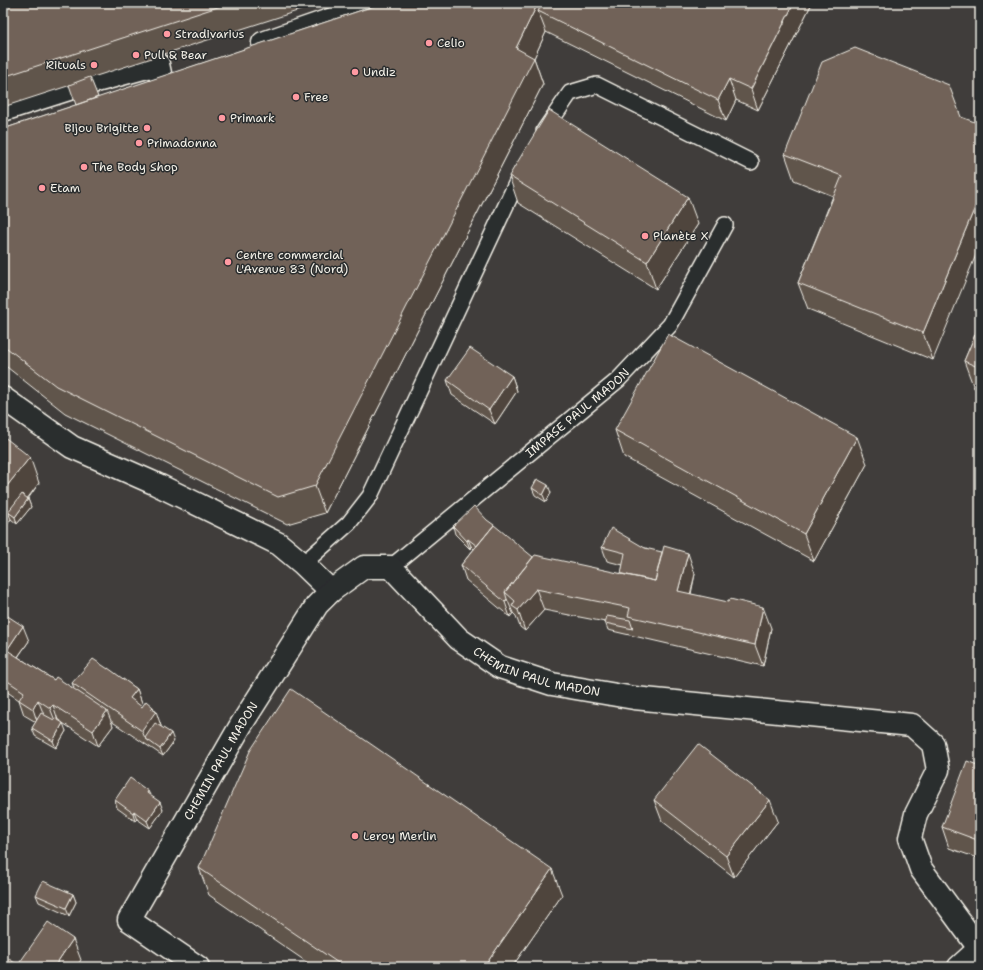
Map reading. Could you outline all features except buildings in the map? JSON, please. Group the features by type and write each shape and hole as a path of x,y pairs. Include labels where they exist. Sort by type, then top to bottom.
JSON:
{"street":[{"path":"243,50 372,4"},
{"path":"4,121 75,87 158,64 165,82"},
{"path":"3,398 72,447 156,484 279,544 303,564 331,591"},
{"name":"CHEMIN PAUL MADON","path":"198,967 129,920 241,725 317,605 331,591 364,567 391,567 460,639 500,667 552,684 634,698 912,725 933,744 938,770 916,814 910,838 922,869 980,948"},
{"path":"959,967 980,948"}],"lane":[{"path":"538,140 570,93 597,85 751,162"},
{"path":"303,564 349,523 370,496 527,160"},
{"name":"IMPASE PAUL MADON","path":"391,567 618,380 670,325 725,225"}],"shaded area":[{"path":"3,3 980,3 980,967 3,967"}],"place":[{"name":"Stradivarius","path":"167,34"},
{"name":"Celio","path":"429,43"},
{"name":"Pull & Bear","path":"136,55"},
{"name":"Rituals","path":"94,65"},
{"name":"Undiz","path":"355,72"},
{"name":"Free","path":"296,97"},
{"name":"Primark","path":"222,118"},
{"name":"Bijou Brigitte","path":"147,128"},
{"name":"Primadonna","path":"139,143"},
{"name":"The Body Shop","path":"84,167"},
{"name":"Etam","path":"42,188"},
{"name":"Planète X","path":"645,236"},
{"name":"Centre commercial L'Avenue 83 (Nord)","path":"228,262"},
{"name":"Leroy Merlin","path":"355,836"}]}
